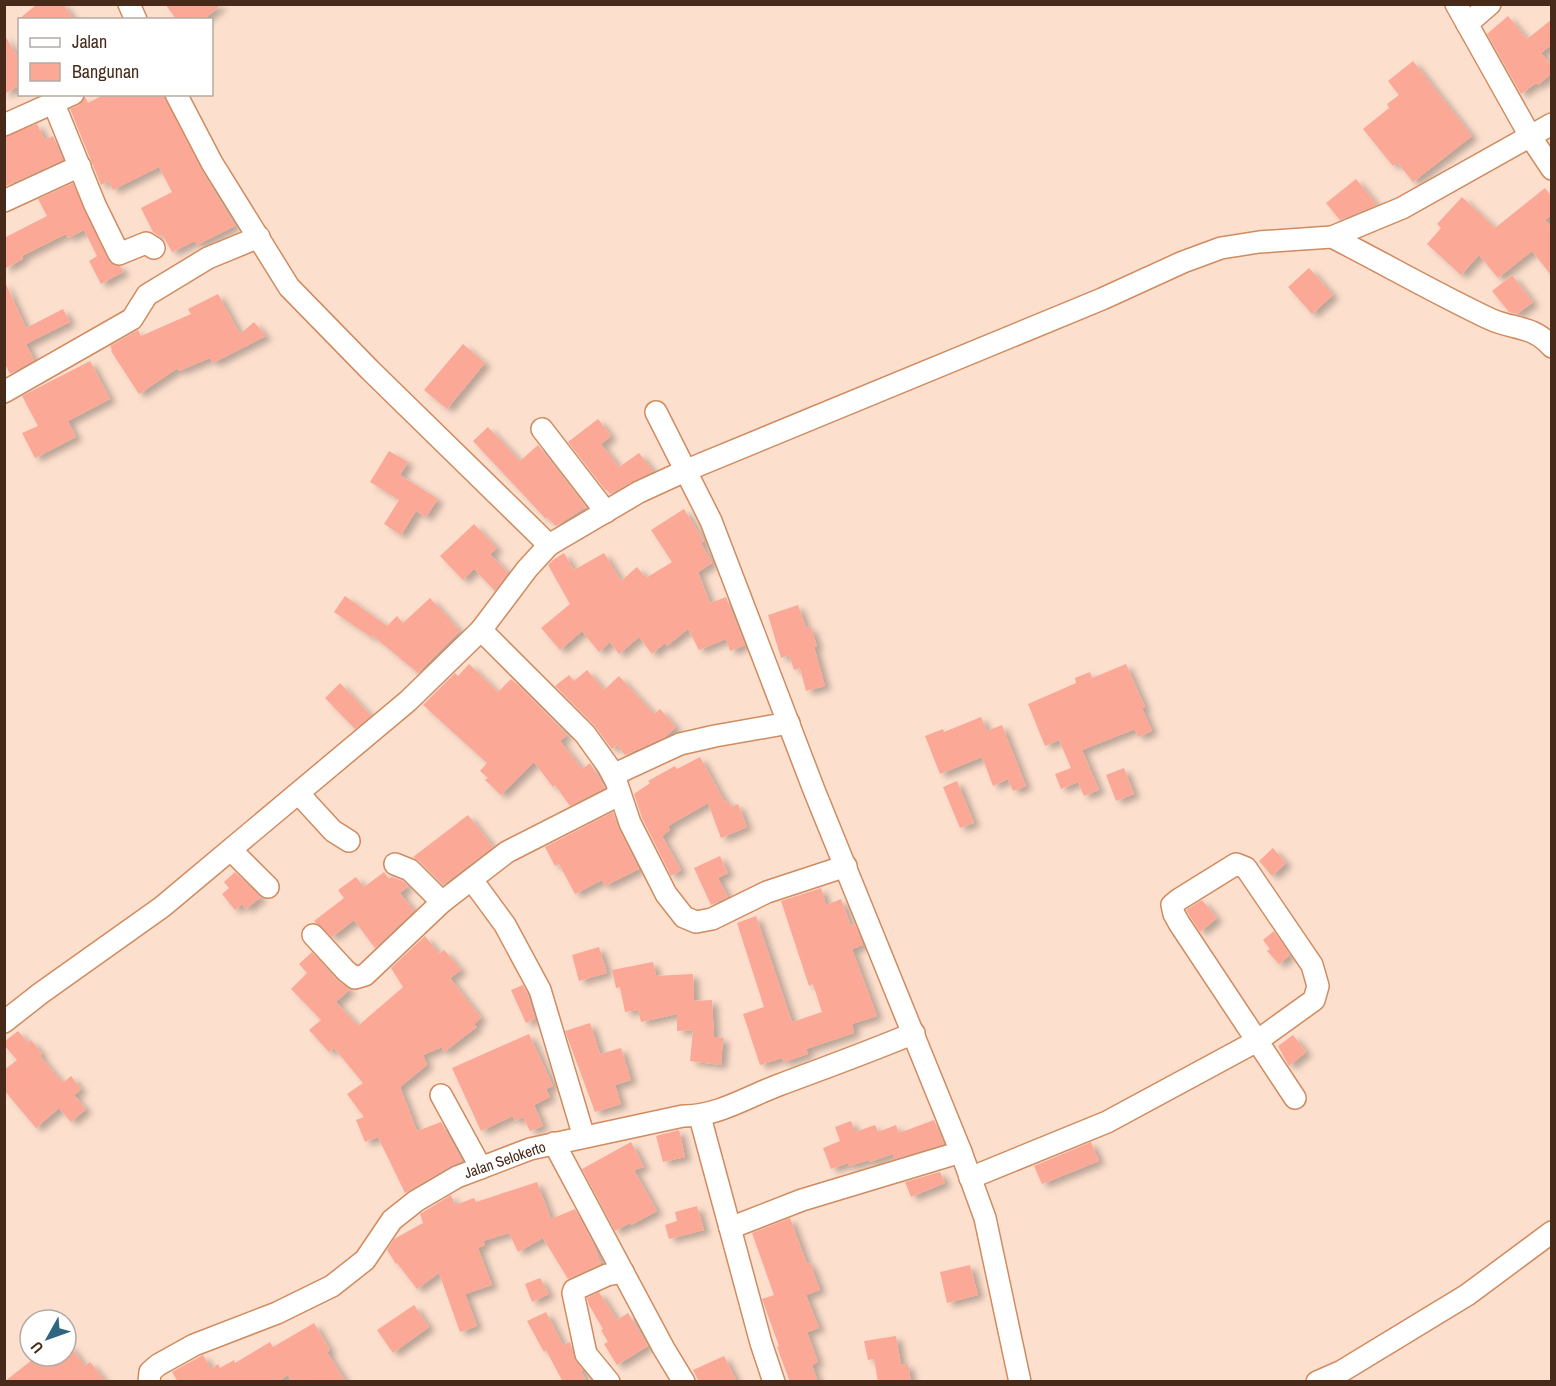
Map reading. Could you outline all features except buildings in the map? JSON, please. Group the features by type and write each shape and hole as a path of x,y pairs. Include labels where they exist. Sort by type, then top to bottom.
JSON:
{"street":[{"path":"129,4 135,18"},
{"path":"1456,4 1551,169"},
{"path":"1467,24 1490,4"},
{"path":"4,125 69,96"},
{"path":"177,96 212,163 290,287 370,370 549,545"},
{"path":"54,104 95,205 119,254 146,243 154,248"},
{"path":"4,1022 162,907 408,701 482,630 527,570 549,545 639,492 1221,248 1259,242 1332,237 1402,208 1551,124"},
{"path":"4,201 80,166"},
{"path":"4,392 132,320 147,295 208,258 259,237"},
{"path":"1332,237 1493,321 1536,333 1544,338 1551,347"},
{"path":"656,412 711,521 789,723 961,1152 985,1218 1020,1382"},
{"path":"542,429 606,512"},
{"path":"482,630 585,734 616,785 630,823 666,894 684,917 696,922 712,919 767,892 846,866"},
{"path":"313,935 355,978 365,975 442,902 507,852 680,744 789,723"},
{"path":"299,794 333,831 350,841"},
{"path":"231,850 268,887"},
{"path":"395,864 410,870 442,902"},
{"path":"970,1178 1107,1122 1257,1041 1314,1000 1318,986 1312,965 1246,868 1236,864 1172,904 1174,914 1179,924 1257,1041 1295,1098"},
{"path":"472,880 505,925 540,990 584,1137"},
{"name":"Jalan Selokerto","path":"149,1382 150,1372 158,1365 194,1346 277,1313 332,1286 365,1260 392,1220 416,1201 447,1183 530,1149 683,1116 700,1117 780,1084 830,1068 914,1033"},
{"path":"441,1095 481,1168"},
{"path":"700,1117 761,1343 774,1382"},
{"path":"554,1143 664,1349 684,1382"},
{"path":"730,1228 802,1200 961,1152"},
{"path":"1317,1382 1342,1371 1467,1294 1551,1232"},
{"path":"609,1382 586,1354 573,1293 574,1290 607,1275 623,1272"}]}
